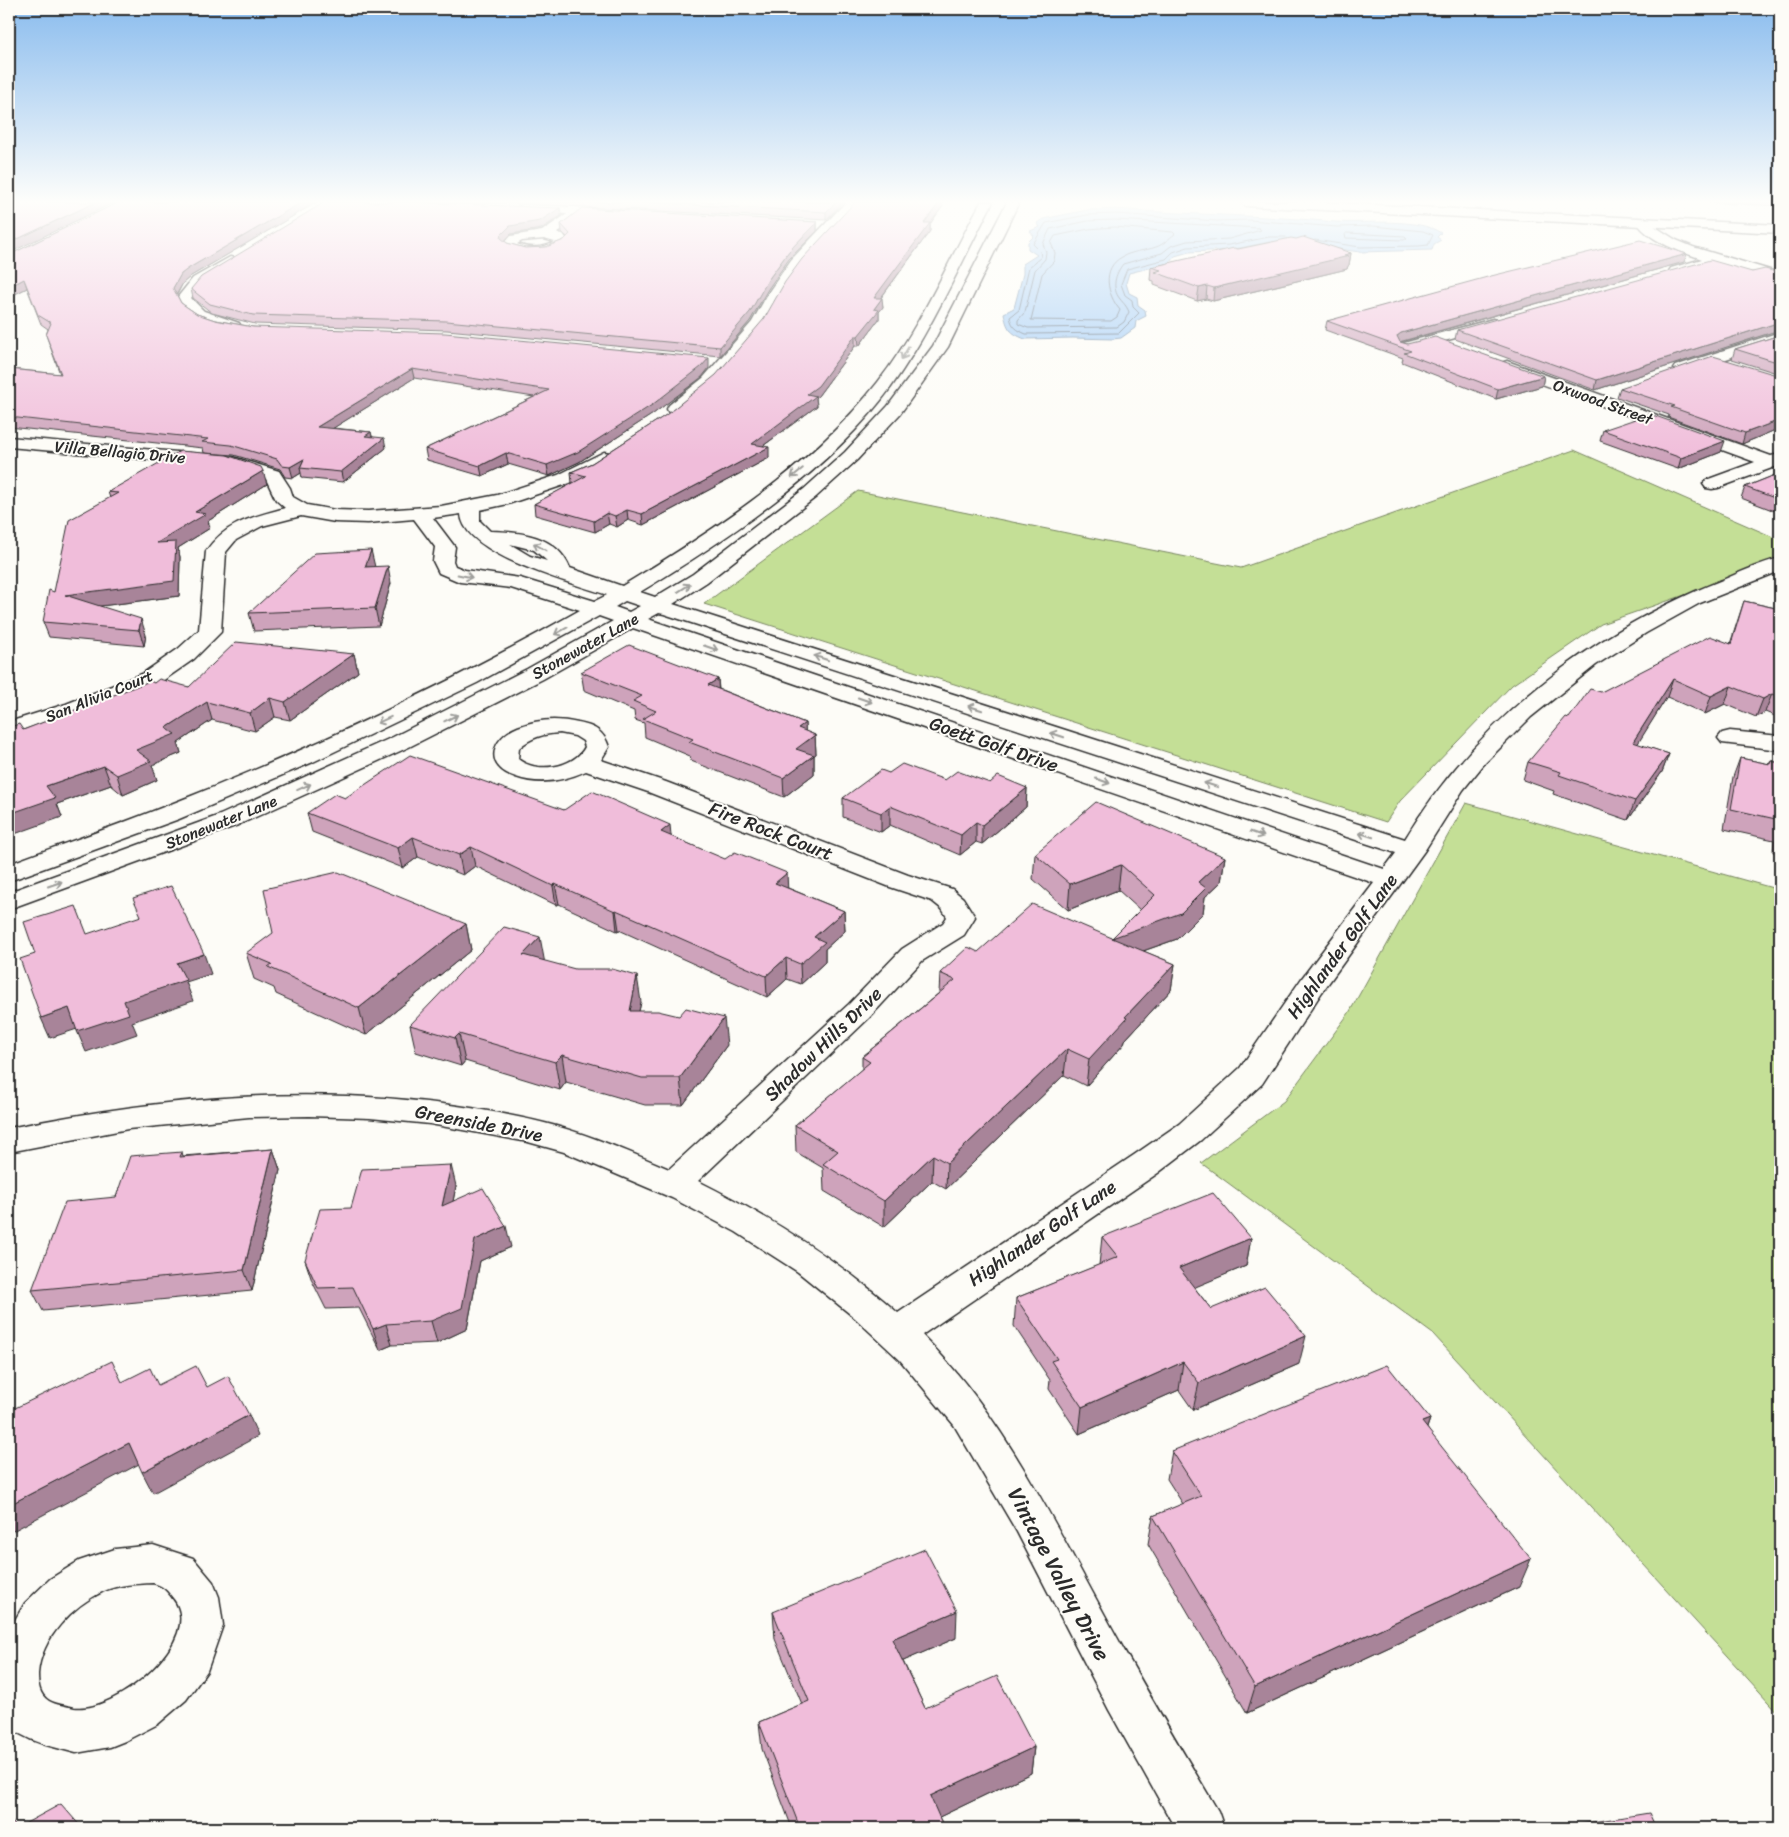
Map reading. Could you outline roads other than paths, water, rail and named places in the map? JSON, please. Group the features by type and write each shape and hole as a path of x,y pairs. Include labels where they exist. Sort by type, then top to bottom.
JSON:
{"street":[{"path":"190,288 184,298 190,308 196,313 215,322 248,329"},
{"path":"660,420 709,381 716,362 758,324 779,288"},
{"name":"Stonewater Lane","path":"9,873 193,804 308,755 463,682 599,609 693,551 752,510 814,459 852,424 875,397 900,361 943,288"},
{"name":"Stonewater Lane","path":"9,901 123,860 267,804 467,710 657,605 700,578 756,536 840,466 880,426 908,392 940,347 970,288"},
{"path":"1405,347 1510,318"},
{"path":"1663,374 1780,336"},
{"path":"1434,339 1462,350"},
{"path":"1710,359 1736,367"},
{"name":"Oxwood Street","path":"1490,360 1592,398 1776,460"},
{"path":"1576,408 1592,398 1616,390"},
{"name":"Villa Bellagio Drive","path":"9,442 233,462 272,475 281,488 285,500 301,510"},
{"path":"301,510 335,516 368,517 420,514 470,507 538,489 564,478 620,447"},
{"path":"1712,484 1776,460"},
{"name":"Goett Golf Drive","path":"470,507 471,522 484,536 523,560 1412,850"},
{"name":"San Alivia Court","path":"9,729 74,709 150,679 186,654 210,632 216,551 229,536 255,522 301,510"},
{"name":"Goett Golf Drive","path":"420,514 445,547 443,561 446,569 460,576 513,582 599,609 1390,880"},
{"name":"Highlander Golf Lane","path":"897,1333 1069,1214 1146,1164 1190,1132 1230,1096 1250,1076 1312,985 1412,850 1429,821 1475,759 1523,712 1588,660 1632,632 1693,599 1780,564"},
{"path":"1730,738 1780,743"},
{"name":"Fire Rock Court","path":"586,763 656,787 899,881 942,895 953,904"},
{"name":"Shadow Hills Drive","path":"674,1184 859,1011 912,955 954,929 960,917 953,904"},
{"name":"Greenside Drive","path":"9,1140 93,1123 201,1108 273,1104 406,1109 460,1117 556,1138 674,1184 736,1215 807,1259 897,1333"},
{"name":"Vintage Valley Drive","path":"897,1333 964,1409 1022,1501 1125,1697 1201,1828"},
{"path":"153,1564 177,1571 194,1588 202,1610 200,1636 188,1662 168,1688 142,1709 112,1725 82,1730 54,1728 32,1716 19,1697 12,1674 23,1645 40,1616 65,1593 94,1575 124,1566 153,1564"}],"water":[{"path":"1019,288 1127,288 1129,293 1137,297 1138,305 1145,310 1146,316 1136,321 1135,328 1121,338 1025,339 1016,335 1006,323 1004,313 1014,308"}]}
